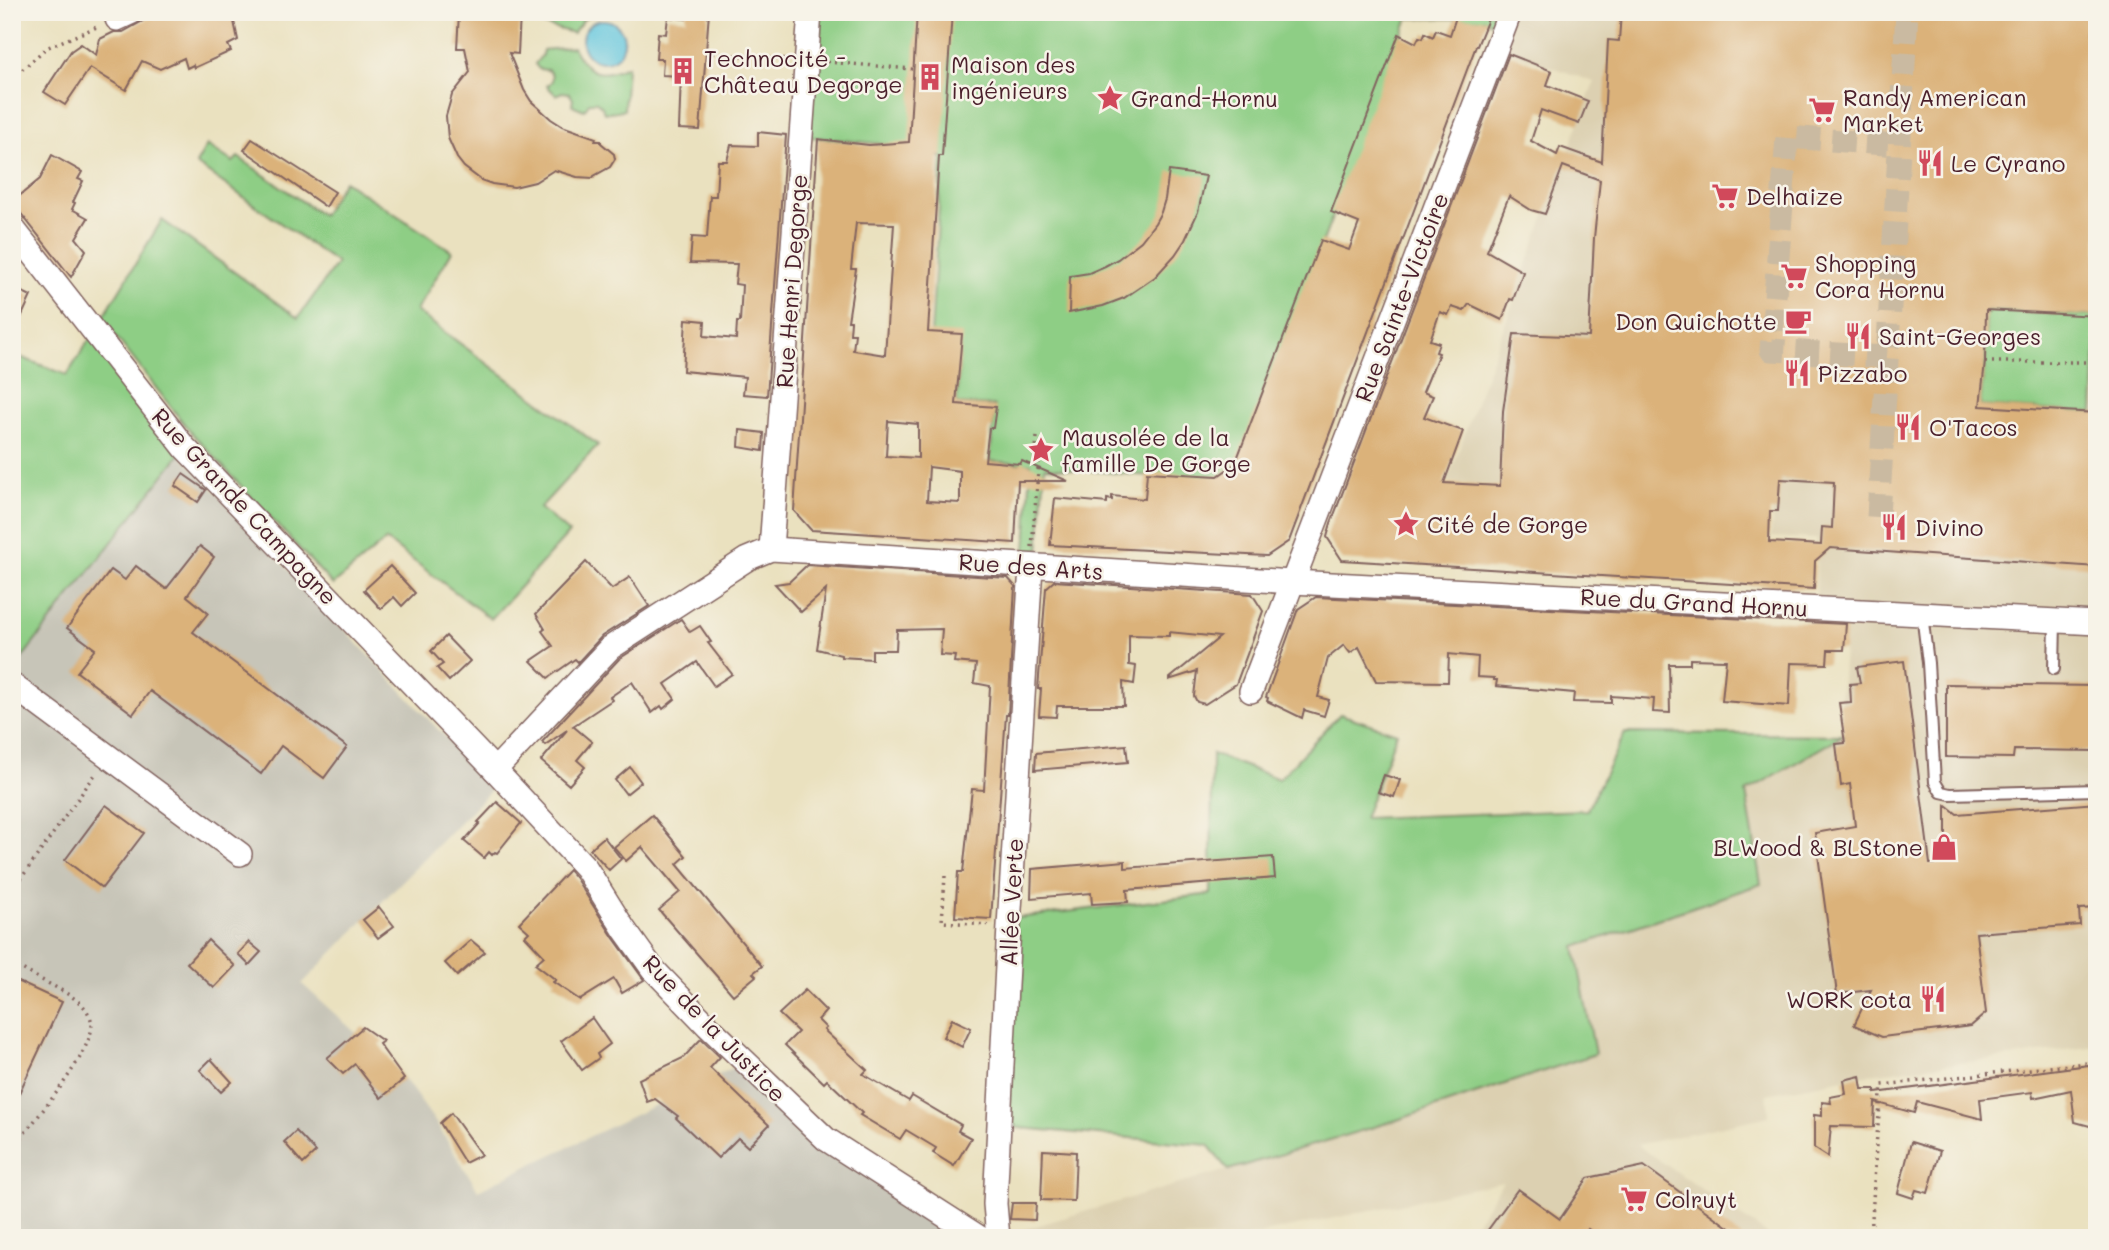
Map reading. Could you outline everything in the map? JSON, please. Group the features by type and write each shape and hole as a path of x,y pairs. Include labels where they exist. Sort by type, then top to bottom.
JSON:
{"street":[{"name":"Rue Henri Degorge","path":"771,549 810,12"},
{"name":"Rue Sainte-Victoire","path":"1251,691 1510,12"},
{"name":"Rue Grande Campagne","path":"12,228 185,448 495,770"},
{"name":"Rue des Arts","path":"771,549 1292,582"},
{"path":"495,770 610,648 747,559 771,549"},
{"name":"Allée Verte","path":"998,1238 995,1204 1031,566"},
{"name":"Rue du Grand Hornu","path":"1292,582 2097,623"},
{"path":"12,685 240,854"},
{"name":"Rue de la Justice","path":"495,770 586,869 652,968 825,1139 980,1238"}],"lane":[{"path":"1922,614 1936,782 1941,792 1950,794 2097,790"},
{"path":"2054,669 2055,621"}],"path":[{"path":"12,79 46,48 124,16"},
{"path":"706,52 716,54"},
{"path":"892,67 912,69"},
{"path":"1985,362 2096,362"},
{"path":"1037,437 1035,459 1045,460"},
{"path":"1031,566 1039,460"},
{"path":"12,891 108,756"},
{"path":"944,876 942,922 1009,926"},
{"path":"12,962 26,973 74,999 86,1009 92,1021 88,1041 75,1065 12,1149"},
{"path":"1871,1238 1882,1085 2097,1062"}],"shaded area":[{"path":"1512,12 2097,12 2097,1046 1870,1074 1767,1094 1769,1116 1637,1145 1773,1238 1466,1238 1503,1182 1241,1238 1006,1238 1005,1235 1394,1121 1595,1054 1576,943 1746,792 1843,735 1840,703 1846,624 1850,611 1816,609 1817,539 1771,537 1773,504 1447,482 1594,82 1497,47"},
{"path":"91,337 180,454 493,788 302,984 401,1074 478,1190 737,1066 972,1238 12,1238 12,354 67,375"}],"green space":[{"path":"541,12 598,12 584,19 573,33 544,25"},
{"path":"810,12 1505,12 1499,27 1484,19 1408,18 1240,459 1219,482 1045,467 1038,567 1025,566 1031,464 990,461 995,406 957,404 960,338 931,335 942,157 907,154 904,146 801,136"},
{"path":"573,47 583,63 595,72 609,72 627,66 624,110 604,113 597,102 590,102 584,110 572,105 573,99 569,93 556,95 547,86 552,81 552,75 535,64 543,50"},
{"path":"207,145 233,162 238,157 322,215 344,181 452,251 416,311 598,445 540,508 569,533 491,619 386,540 333,585 189,430 102,319 162,220 298,318 337,263 196,164"},
{"path":"1986,310 2097,316 2093,413 1980,406 1985,362"},
{"path":"91,337 180,454 19,662 12,657 12,354 67,375"},
{"path":"1340,714 1397,733 1364,818 1587,810 1625,733 1843,735 1746,792 1761,884 1575,947 1595,1054 1394,1121 1228,1170 1208,1145 999,1126 1009,919 1211,894 1212,754 1279,779"}],"water":[{"path":"603,20 618,26 624,41 618,56 603,62 588,56 582,41 588,26"}],"building":[{"path":"159,12 232,12 238,40 228,45 231,51 194,68 193,65 187,68 184,58 160,69 142,61 126,90 90,68 65,105 44,92 71,51 81,44 96,55 100,39 114,32 123,32"},
{"name":"Technocité - Château Degorge","path":"686,12 709,12 700,130 679,129 681,76 662,75 663,59 656,59 658,33 666,34 668,17 686,19"},
{"path":"917,12 952,12 942,156 939,156 928,332 962,334 956,404 996,407 993,428 989,428 985,461 1020,464 1022,461 1068,481 1018,481 1015,543 811,530 794,511 818,139 869,145 909,142","holes":["856,223 894,224 885,355 853,350 855,334 850,334 851,321 848,321 856,269 851,269","888,421 918,424 918,458 886,456","929,467 960,471 960,503 927,501"]},
{"path":"1621,12 2094,12 2092,46 2097,47 2097,316 1986,310 1985,362 1980,406 2097,413 2097,567 1830,548 1815,561 1814,589 1342,560 1327,537 1331,523 1509,54 1552,71 1547,85 1588,101 1579,124 1541,110 1531,141 1557,155 1560,147 1602,162 1608,40 1619,41","holes":["1563,166 1600,180 1589,337 1514,334 1503,411 1500,486 1444,483 1463,431 1424,417 1433,396 1423,392 1439,353 1436,352 1439,343 1430,340 1440,312 1448,315 1452,307 1464,311 1469,304 1502,320 1523,272 1487,251 1509,196 1531,210 1545,214","1780,479 1834,482 1832,528 1822,527 1821,545 1769,542 1770,511 1778,511"]},
{"path":"459,13 520,14 518,54 509,53 524,90 531,101 551,119 562,126 596,138 595,141 601,141 614,154 615,159 610,167 593,178 577,177 554,170 535,182 514,187 481,180 464,167 448,138 446,116 452,95 470,72 465,48 457,48"},
{"path":"1456,17 1488,19 1289,541 1267,556 1050,545 1055,498 1107,503 1107,499 1112,500 1112,496 1145,499 1147,472 1218,476 1235,464 1321,240 1349,250 1359,223 1331,212 1399,34 1416,43 1425,33 1433,37 1436,30 1450,35"},
{"path":"758,132 786,135 767,396 743,394 745,377 683,371 686,319 705,321 704,336 736,339 742,285 735,284 737,264 690,263 692,237 707,238 710,196 716,196 718,161 727,161 731,145 758,146"},
{"path":"252,139 335,192 326,207 244,150"},
{"path":"52,155 82,172 78,179 83,181 72,209 88,218 76,238 86,250 71,277 12,202 40,179"},
{"path":"1169,171 1206,176 1198,212 1175,255 1155,277 1124,298 1103,306 1069,313 1070,276 1089,273 1105,266 1141,241 1161,212"},
{"path":"12,287 31,296 12,337"},
{"path":"740,430 764,433 763,451 739,447"},
{"path":"183,474 206,490 198,502 175,486"},
{"path":"200,546 214,557 187,596 208,613 193,632 347,747 324,778 281,746 261,774 150,691 133,714 77,672 95,649 67,628 111,570 125,580 136,566 166,589"},
{"path":"586,562 612,589 630,577 649,606 602,636 578,662 575,659 548,678 531,661 553,646 542,631 545,629 536,614"},
{"path":"807,565 1008,578 1015,586 1008,715 991,919 955,917 958,872 963,872 972,789 984,790 990,686 974,683 976,664 954,662 955,656 940,655 942,629 897,630 896,650 872,650 872,659 841,657 817,649 826,590 801,612 775,584 789,582"},
{"path":"390,566 415,593 402,606 394,597 381,609 364,590"},
{"path":"1054,581 1252,594 1263,611 1236,684 1205,704 1197,702 1194,696 1197,671 1169,679 1220,637 1169,632 1169,636 1129,635 1129,665 1136,666 1134,684 1123,682 1124,706 1057,706 1056,717 1039,716 1041,689 1038,689 1046,588"},
{"path":"1316,597 1846,624 1844,650 1828,650 1827,664 1791,663 1789,706 1722,701 1726,660 1690,659 1690,664 1669,664 1670,713 1653,712 1654,699 1611,696 1611,703 1573,702 1574,693 1496,686 1497,680 1494,678 1477,677 1478,657 1449,654 1448,682 1376,681 1359,647 1350,653 1344,645 1328,658 1318,697 1329,700 1324,716 1304,710 1302,718 1267,701 1266,697 1298,609"},
{"path":"681,619 690,632 700,626 711,642 708,643 732,674 714,686 697,662 665,684 675,699 663,709 661,706 652,713 632,682 610,697 612,700 573,726 592,742 577,760 585,767 569,785 541,761 567,730 545,745 542,742 619,659"},
{"path":"446,636 470,661 449,681 437,668 443,664 431,651"},
{"path":"1904,661 1930,864 1946,863 1946,805 1957,814 2097,803 2097,908 2079,909 2080,925 1976,933 1986,1013 1971,1026 1882,1037 1854,1025 1871,990 1837,994 1815,833 1855,826 1850,784 1841,786 1836,744 1845,743 1839,703 1851,702 1850,684 1860,683 1857,667"},
{"path":"1946,684 2097,686 2097,751 2014,750 2013,758 1946,757"},
{"path":"1126,745 1128,762 1035,770 1036,753"},
{"path":"630,767 641,782 626,794 615,780"},
{"path":"1384,775 1400,780 1394,797 1378,792"},
{"path":"497,802 521,823 497,853 492,855 489,852 484,858 464,841"},
{"path":"106,805 144,833 102,888 65,860"},
{"path":"652,815 686,856 677,864 762,966 753,973 756,976 733,995 659,910 680,892 642,847 626,861 614,847"},
{"path":"604,837 621,859 609,870 590,849"},
{"path":"1273,857 1275,878 1127,890 1128,902 1092,904 1091,893 1031,898 1032,869 1125,861 1125,868"},
{"path":"569,870 644,980 622,993 614,979 580,1000 553,982 556,980 535,964 544,956 525,936 529,932 519,923"},
{"path":"379,907 394,926 378,938 363,920"},
{"path":"208,940 235,966 214,988 187,963"},
{"path":"471,940 485,952 457,976 445,963"},
{"path":"249,942 261,952 249,965 238,954"},
{"path":"12,979 62,1002 12,1108"},
{"path":"805,990 826,1011 818,1020 826,1028 824,1030 867,1070 863,1074 909,1101 912,1096 961,1125 958,1131 971,1138 954,1166 933,1153 936,1148 906,1130 900,1139 860,1115 862,1113 827,1080 824,1083 785,1045 798,1032 779,1014"},
{"path":"592,1018 610,1044 597,1054 599,1058 582,1070 561,1041"},
{"path":"952,1019 971,1028 962,1047 943,1037"},
{"path":"363,1027 383,1041 379,1044 404,1079 381,1098 355,1064 343,1074 327,1058"},
{"path":"701,1039 720,1057 710,1068 769,1125 748,1147 738,1138 718,1158 676,1118 678,1116 655,1099 647,1102 639,1079 683,1058"},
{"path":"211,1059 232,1082 221,1092 200,1070"},
{"path":"2097,1064 2097,1128 2075,1122 2071,1090 2033,1098 2032,1092 1980,1099 1982,1119 1917,1102 1914,1113 1875,1102 1874,1127 1831,1126 1828,1157 1814,1148 1814,1115 1822,1116 1822,1102 1831,1103 1830,1097 1846,1094 1844,1080 1860,1076 1862,1089 1875,1089 1875,1093"},
{"path":"451,1113 481,1155 465,1163 440,1123"},
{"path":"296,1131 316,1152 303,1164 284,1142"},
{"path":"1911,1142 1940,1151 1928,1193 1916,1190 1913,1198 1898,1193"},
{"path":"1043,1150 1076,1152 1074,1201 1041,1200"},
{"name":"Colruyt","path":"1644,1166 1743,1238 1601,1238 1588,1229 1582,1238 1482,1238 1518,1189 1560,1219 1588,1178"},
{"path":"1012,1203 1036,1203 1035,1220 1010,1219"}],"tunnel":[{"path":"1878,517 1907,12"},
{"path":"1887,357 1771,350 1787,137 1899,145"}],"place":[{"name":"Technocité - Château Degorge","path":"683,71"},
{"name":"Maison des ingénieurs","path":"930,77"},
{"name":"Grand-Hornu","path":"1110,98"},
{"name":"Randy American Market","path":"1822,110"},
{"name":"Le Cyrano","path":"1930,163"},
{"name":"Delhaize","path":"1725,196"},
{"name":"Shopping Cora Hornu","path":"1794,276"},
{"name":"Don Quichotte","path":"1798,321"},
{"name":"Saint-Georges","path":"1858,336"},
{"name":"Pizzabo","path":"1797,373"},
{"name":"O'Tacos","path":"1908,427"},
{"name":"Mausolée de la famille De Gorge","path":"1041,450"},
{"name":"Cité de Gorge","path":"1406,524"},
{"name":"Divino","path":"1894,527"},
{"name":"BLWood & BLStone","path":"1944,847"},
{"name":"WORK cota","path":"1933,999"},
{"name":"Colruyt","path":"1634,1199"}]}
